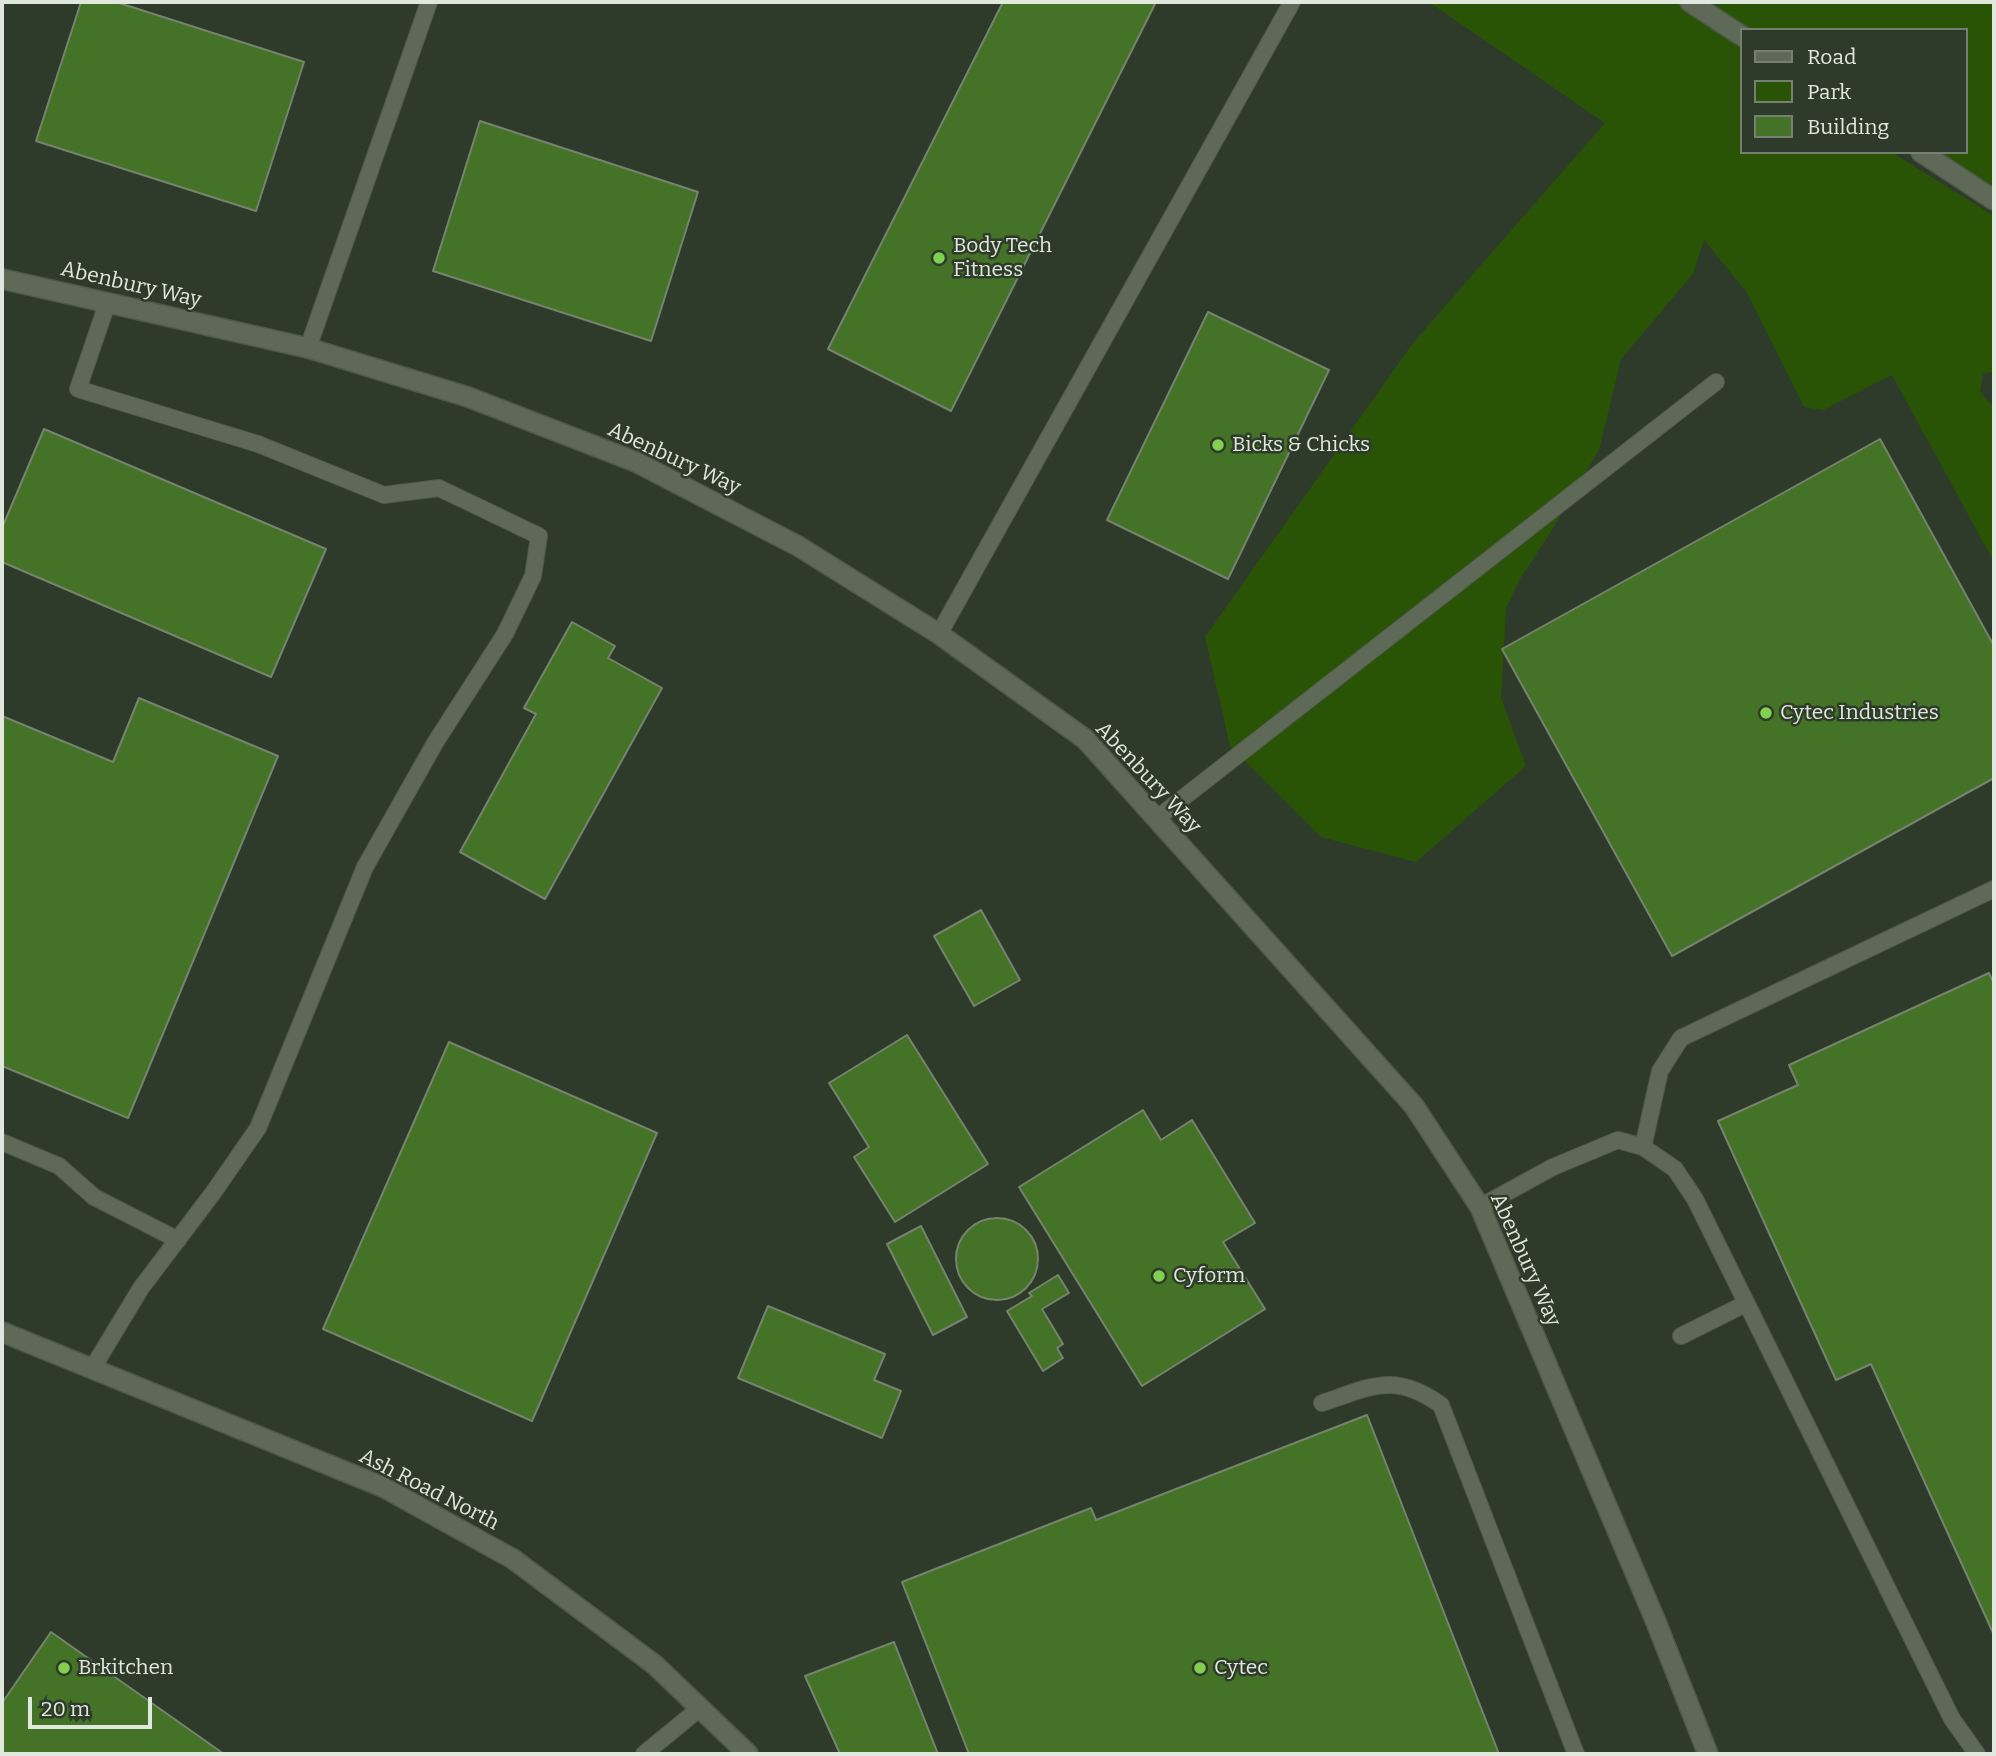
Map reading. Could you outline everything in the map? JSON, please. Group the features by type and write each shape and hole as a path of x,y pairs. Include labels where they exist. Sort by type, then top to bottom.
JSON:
{"street":[{"path":"1690,2 1741,35"},
{"path":"1924,154 1994,200"},
{"name":"Abenbury Way","path":"2,279 308,348 468,397 636,462 798,546 939,634 1085,739 1414,1106 1480,1207 1656,1622 1708,1754"},
{"name":"Ash Road North","path":"2,1332 383,1487 513,1559 655,1665 748,1754"}],"lane":[{"path":"308,348 429,2"},
{"path":"939,634 1293,2"},
{"path":"92,1369 141,1288 258,1128 365,867 435,743 505,634 533,576 539,536 439,488 384,495 258,444 152,410 78,390 107,304"},
{"path":"1156,819 1716,382"},
{"path":"1643,1147 1660,1071 1681,1038 1994,889"},
{"path":"1480,1207 1553,1167 1618,1140 1643,1147 1675,1168 1695,1199 1952,1719 1977,1754"},
{"path":"2,1142 59,1166 94,1197 178,1240"},
{"path":"1681,1336 1745,1304"},
{"path":"1322,1403 1382,1383 1400,1385 1426,1394 1441,1405 1576,1754"},
{"path":"644,1754 700,1708"}],"green space":[{"path":"1429,2 1994,2 1994,189 1943,154 1968,154 1968,28 1741,28 1741,154 1894,154 1994,216 1994,371 1983,374 1980,392 1994,407 1994,562 1892,375 1823,410 1804,407 1746,291 1704,240 1693,274 1621,359 1599,450 1520,579 1506,608 1501,698 1526,766 1416,862 1321,837 1230,746 1205,637 1413,343 1605,123"}],"building":[{"path":"81,2 116,2 304,62 256,211 36,141"},
{"path":"1003,2 1156,2 951,411 828,349"},
{"path":"480,121 698,192 651,341 433,271"},
{"name":"Bicks & Chicks","path":"1208,312 1329,370 1228,579 1107,520"},
{"path":"44,429 326,549 271,677 2,562 2,528"},
{"name":"Cytec Industries","path":"1880,439 1994,646 1994,778 1672,956 1502,649"},
{"path":"572,622 615,646 608,658 662,688 545,899 460,852 536,714 524,708"},
{"path":"139,698 278,756 128,1118 2,1066 2,716 113,762"},
{"path":"981,910 1020,980 974,1006 934,936"},
{"path":"1989,973 1994,984 1994,1635 1871,1364 1836,1380 1718,1121 1798,1085 1789,1065"},
{"path":"907,1035 988,1164 895,1222 854,1157 869,1147 829,1083"},
{"path":"449,1042 657,1133 532,1421 323,1329"},
{"name":"Cyform","path":"1143,1110 1161,1140 1192,1120 1255,1223 1223,1242 1265,1309 1142,1386 1019,1187"},
{"path":"997,1218 1013,1221 1026,1230 1035,1243 1038,1259 1035,1275 1026,1288 1013,1297 997,1300 981,1297 968,1288 959,1275 956,1259 959,1243 968,1230 981,1221"},
{"path":"921,1226 967,1317 933,1335 887,1244"},
{"path":"1058,1275 1069,1293 1042,1309 1063,1344 1057,1348 1063,1358 1043,1371 1007,1311 1032,1296 1029,1293"},
{"path":"768,1306 885,1354 874,1380 901,1391 882,1438 738,1378"},
{"name":"Cytec","path":"1367,1415 1499,1754 969,1754 902,1582 1091,1508 1096,1520"},
{"name":"Brkitchen","path":"51,1632 224,1754 2,1754 2,1703"},
{"path":"894,1642 938,1754 840,1754 805,1676"}],"place":[{"name":"Body Tech Fitness","path":"939,258"},
{"name":"Bicks & Chicks","path":"1218,445"},
{"name":"Cytec Industries","path":"1766,713"},
{"name":"Cyform","path":"1159,1276"},
{"name":"Brkitchen","path":"64,1668"},
{"name":"Cytec","path":"1200,1668"}]}
